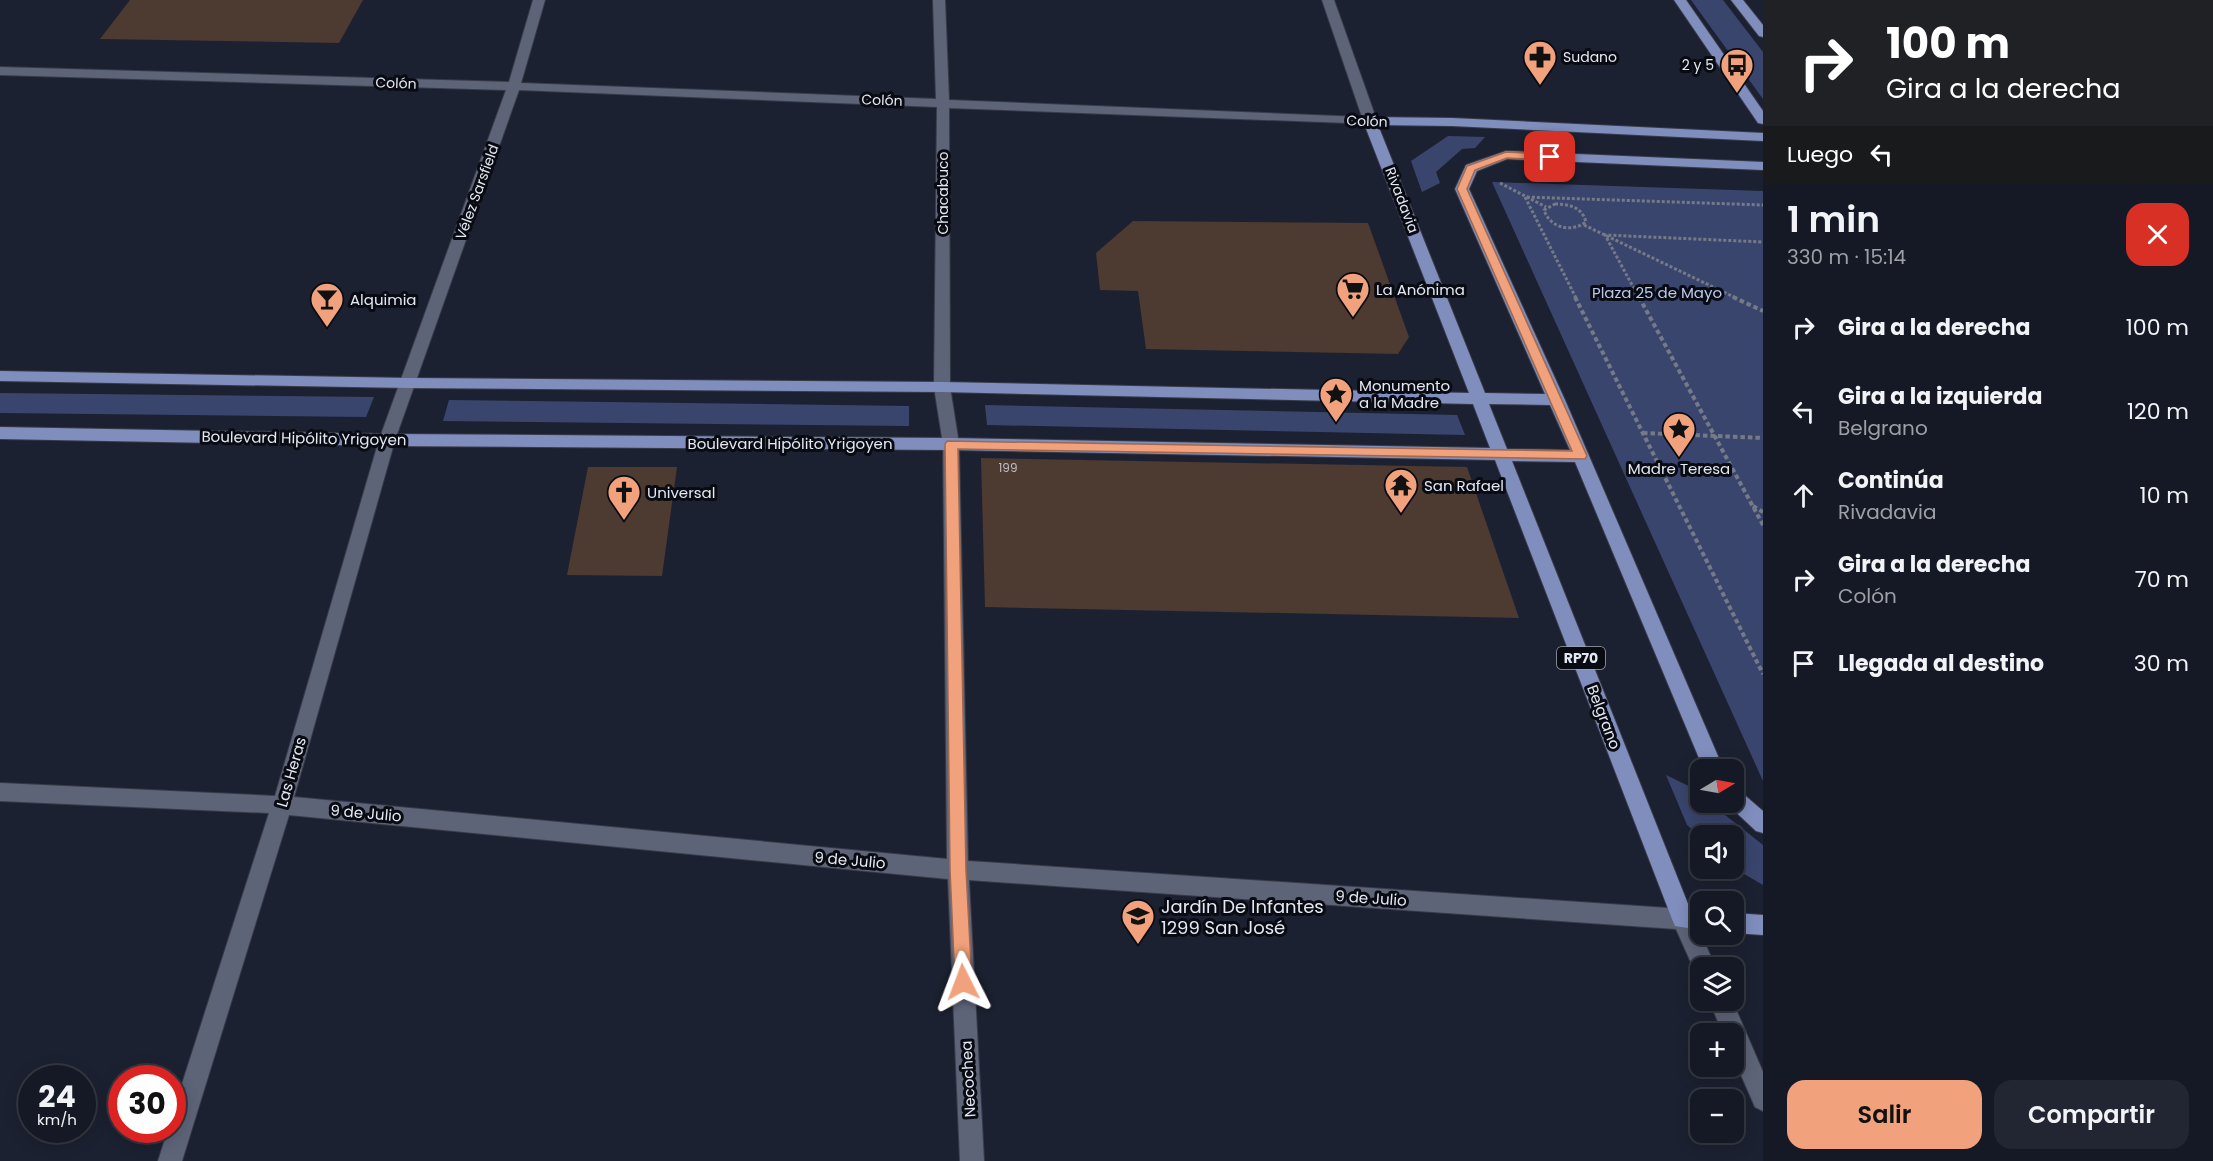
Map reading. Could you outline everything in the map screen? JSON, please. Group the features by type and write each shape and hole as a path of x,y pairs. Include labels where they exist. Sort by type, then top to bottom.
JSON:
{"main road":[{"path":"1680,0 1763,120"},
{"path":"1737,0 1763,33"},
{"name":"Colón","path":"1370,121 1452,122 1763,137"},
{"name":"Rivadavia","path":"1370,121 1478,399"},
{"path":"1709,759 1557,400 1462,189 1471,168 1506,155 1763,166"},
{"path":"0,376 409,383 942,387 1557,400"},
{"name":"Belgrano","path":"1478,399 1690,915"},
{"name":"Boulevard Hipólito Yrigoyen","path":"0,433 387,440 951,444 1581,456"},
{"path":"1744,807 1763,824"},
{"path":"1744,924 1763,925"}],"street":[{"name":"Vélez Sarsfield","path":"409,383 514,86 539,0"},
{"name":"Chacabuco","path":"939,0 944,103 942,387"},
{"name":"Rivadavia","path":"1328,0 1370,121"},
{"name":"Colón","path":"0,71 514,86 1370,121"},
{"name":"Las Heras","path":"170,1161 282,805 387,440 409,383"},
{"name":"Necochea","path":"942,387 951,444 958,870 972,1161"},
{"name":"9 de Julio","path":"0,792 282,805 958,870 1690,920"},
{"path":"1724,1011 1763,1099"}],"path":[{"path":"1763,205 1525,197 1763,674"},
{"path":"1584,225 1585,214 1569,205 1550,205 1544,210 1546,219 1558,226 1573,228 1584,225 1763,311"},
{"path":"1605,236 1763,242"},
{"path":"1605,236 1763,525"},
{"path":"1643,433 1763,438"},
{"path":"1753,506 1763,512"}],"green space":[{"path":"1691,0 1723,0 1763,52 1763,99"},
{"path":"1448,136 1485,137 1475,148 1462,149 1436,172 1440,183 1422,192 1411,161"},
{"name":"Plaza 25 de Mayo","path":"1492,182 1763,191 1763,781"},
{"path":"0,393 374,397 366,417 0,413"},
{"path":"449,400 909,406 909,426 443,421"},
{"path":"985,405 1457,415 1465,435 987,425"},
{"path":"1666,775 1690,787 1690,813 1723,813 1738,825 1690,825 1690,828"},
{"path":"1744,830 1763,845 1763,885 1744,874"}],"building":[{"path":"130,0 363,0 339,43 100,39"},
{"path":"1133,221 1368,223 1409,337 1398,354 1146,349 1138,291 1100,290 1096,253"},
{"path":"981,458 1467,467 1519,618 985,607"},
{"name":"Universal","path":"588,467 677,467 662,576 567,575"}],"place":[{"name":"Sudano","path":"1540,86"},
{"name":"2 y 5","path":"1737,94"},
{"name":"La Anónima","path":"1353,318"},
{"name":"Alquimia","path":"327,328"},
{"name":"Monumento a la Madre","path":"1336,423"},
{"name":"Madre Teresa","path":"1679,458"},
{"name":"San Rafael","path":"1401,514"},
{"name":"Universal","path":"624,521"},
{"name":"Jardín De Infantes 1299 San José","path":"1138,945"}],"route":[{"path":"963,982 958,870 951,444 1581,456 1462,189 1471,168 1506,155 1550,157"}]}
